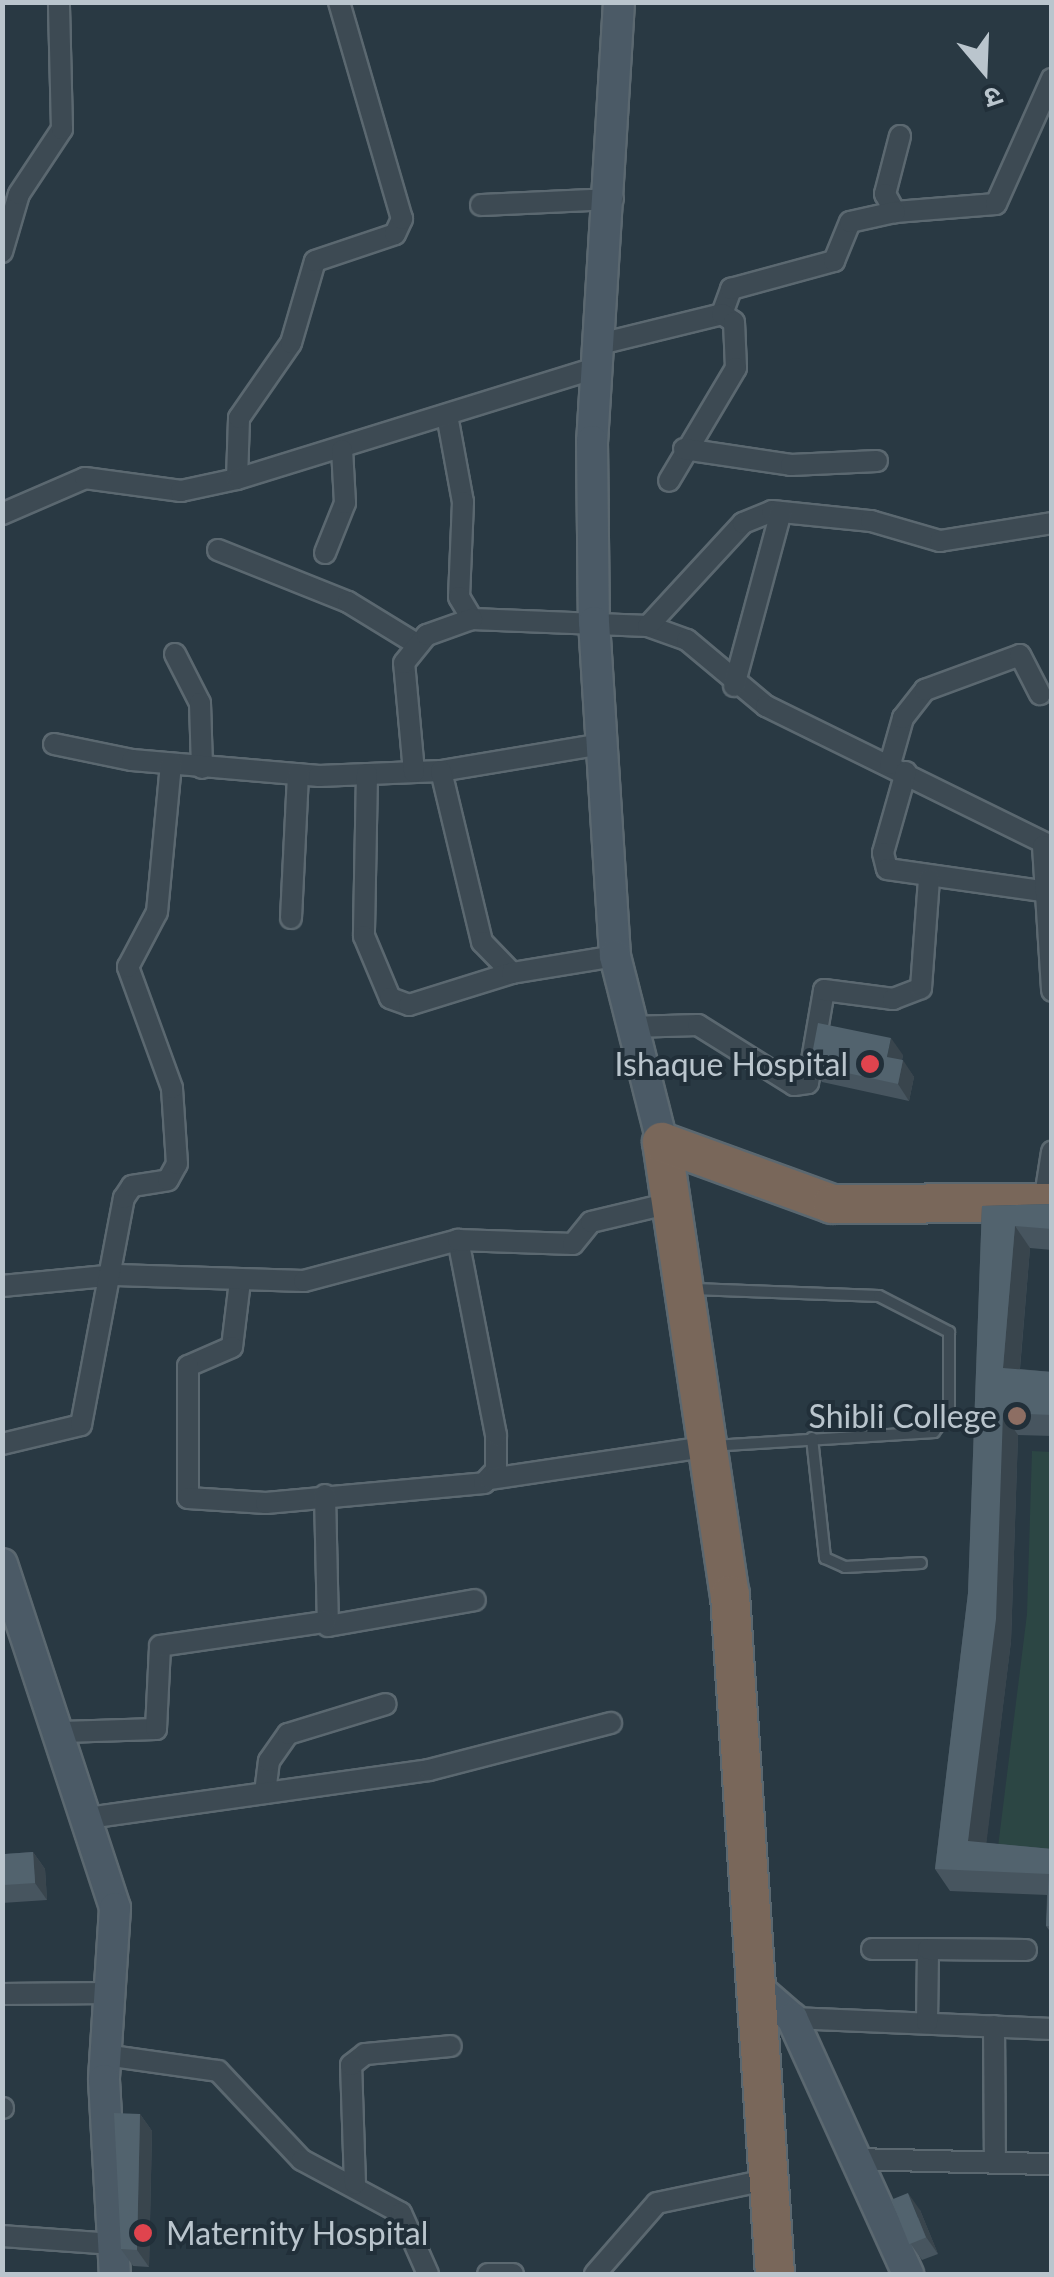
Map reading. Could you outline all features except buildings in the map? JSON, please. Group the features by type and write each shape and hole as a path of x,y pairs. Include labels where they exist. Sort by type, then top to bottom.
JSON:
{"highway":[{"path":"662,1142 746,1178 832,1204 1048,1203"},
{"path":"662,1142 712,1446 762,1992 775,2274"},
{"path":"674,1202 746,1178"}],"street":[{"path":"2,252 19,194 62,129 60,2"},
{"path":"238,479 240,418 291,342 315,261 395,234 402,219 339,2"},
{"path":"619,2 613,199 598,356 594,622 615,956 662,1142"},
{"path":"2,514 85,478 181,490 238,479 342,450 722,314 732,289 834,260 850,222 895,212 912,218 1003,198 1052,79"},
{"path":"895,212 885,194 900,136"},
{"path":"480,205 613,199"},
{"path":"669,481 684,449 740,358 740,333 722,314"},
{"path":"447,414 463,502 459,597 472,619"},
{"path":"684,449 791,465 877,461"},
{"path":"326,552 345,503 342,450"},
{"path":"648,626 743,523 781,512 940,541 1052,523"},
{"path":"734,686 781,512"},
{"path":"218,550 348,602 415,643"},
{"path":"414,772 404,663 415,643 472,619 648,626 704,649 734,686 1047,846 1042,891 1052,990"},
{"path":"175,654 200,703 202,768"},
{"path":"1040,694 1020,655 924,690 903,718 882,852 894,874 1042,891"},
{"path":"54,744 202,768 367,774 442,771 602,744"},
{"path":"2,1444 80,1424 116,1274 124,1198 132,1186 168,1180 177,1164 176,1100 128,967 157,912 171,764"},
{"path":"442,771 482,942 512,973"},
{"path":"291,918 298,774"},
{"path":"367,774 364,936 390,998 410,1006 512,973 615,956"},
{"path":"631,1027 698,1024 794,1084 808,1083 824,990 893,999 921,988 929,879"},
{"path":"1048,1203 1052,1152"},
{"path":"2,1286 116,1274 240,1281 342,1276 458,1240 573,1244 590,1222 674,1202"},
{"path":"458,1240 496,1436 491,1479"},
{"path":"240,1281 232,1346 188,1366 184,1494 266,1503 491,1479 712,1446"},
{"path":"325,1622 326,1495"},
{"path":"2,2236 114,2259 105,2055 114,1908 63,1732 3,1568"},
{"path":"63,1732 156,1729 160,1646 325,1622 381,1623 475,1600"},
{"path":"265,1793 269,1761 288,1734 386,1704"},
{"path":"88,1818 429,1770 611,1724"},
{"path":"927,2023 928,1948"},
{"path":"872,1950 1026,1950"},
{"path":"762,1992 792,2018 908,2274"},
{"path":"2,1994 109,1993"},
{"path":"792,2018 1052,2028"},
{"path":"994,2026 995,2156"},
{"path":"355,2184 351,2065 364,2054 452,2046"},
{"path":"105,2055 205,2064 302,2160 355,2184 410,2224 428,2274"},
{"path":"856,2159 995,2156 1052,2164"},
{"path":"595,2274 657,2203 771,2179"},
{"path":"488,2274 513,2274"}],"lane":[{"path":"688,1289 869,1294 945,1325 945,1424 919,1435 712,1446"},
{"path":"812,1438 825,1558 845,1568 922,1563"}],"green space":[{"path":"1032,1451 1051,1452 1051,1849 998,1847 1027,1614"}],"place":[{"name":"Ishaque Hospital","path":"870,1064"},
{"name":"Shibli College","path":"1017,1416"},
{"name":"Maternity Hospital","path":"143,2233"}]}
